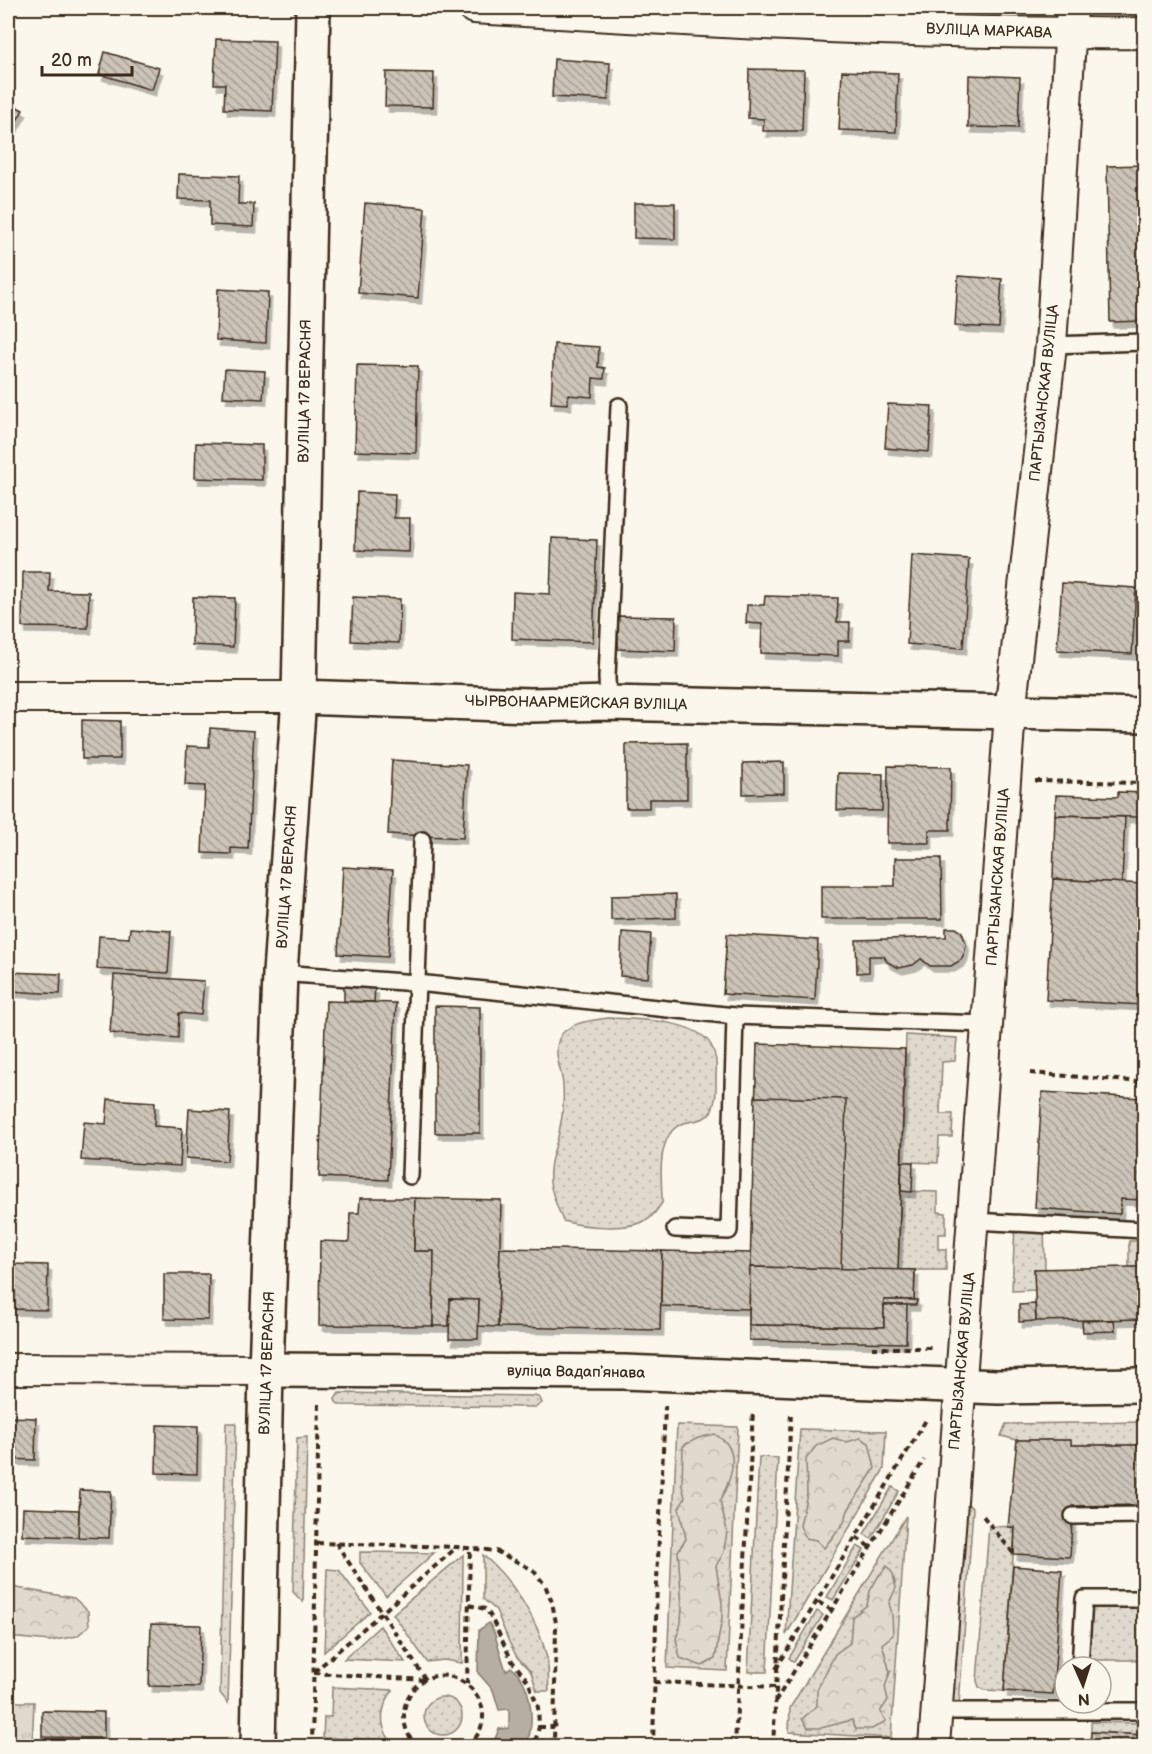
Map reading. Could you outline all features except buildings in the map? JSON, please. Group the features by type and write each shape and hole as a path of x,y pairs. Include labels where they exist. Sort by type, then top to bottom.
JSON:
{"street":[{"name":"ВУЛІЦА 17 ВЕРАСНЯ","path":"258,1746 266,1370 280,974 299,697 313,8"},
{"name":"ВУЛІЦА МАРКАВА","path":"474,8 742,24 1071,20 1144,33"},
{"name":"ПАРТЫЗАНСКАЯ ВУЛІЦА","path":"934,1746 1010,712 1051,345 1071,20"},
{"name":"ЧЫРВОНААРМЕЙСКАЯ ВУЛІЦА","path":"8,697 299,697 531,705 608,703 1144,715"},
{"name":"вуліца Вадапʼянава","path":"8,1369 624,1372 998,1387 1144,1385"}],"lane":[{"path":"1051,345 1144,342"},
{"path":"608,703 607,677 619,406"},
{"path":"410,1176 422,840"},
{"path":"280,974 417,983 735,1016 988,1024"},
{"path":"675,1229 729,1231 735,1016"},
{"path":"974,1221 1144,1230"},
{"path":"1073,1516 1144,1515"},
{"path":"1081,1655 1084,1599 1144,1599"},
{"path":"936,1711 1053,1708"},
{"path":"1113,1710 1144,1712"}],"path":[{"path":"1034,781 1144,783"},
{"path":"1030,1073 1142,1082"},
{"path":"312,1746 319,1407"},
{"path":"653,1746 665,1408"},
{"path":"735,1746 753,1411"},
{"path":"773,1746 791,1413"},
{"path":"776,1669 928,1416"},
{"path":"775,1703 924,1460"},
{"path":"983,1516 1014,1554"},
{"path":"856,1537 871,1548"},
{"path":"316,1543 457,1547 496,1551 533,1570 545,1585 552,1602 556,1623 554,1746"},
{"path":"336,1544 426,1680"},
{"path":"313,1673 457,1547"},
{"path":"467,1684 470,1548"},
{"path":"818,1602 832,1611"},
{"path":"469,1605 485,1609 495,1622 512,1661 528,1681 534,1694 538,1707 538,1727 534,1746"},
{"path":"313,1673 426,1680"},
{"path":"419,1746 408,1733 404,1722 404,1709 408,1697 415,1687 426,1680 437,1676 450,1676 467,1684 478,1696 482,1707 481,1730 468,1746"},
{"path":"654,1682 775,1687"},
{"path":"538,1727 554,1727"}],"green space":[{"path":"608,1018 664,1022 692,1030 703,1036 711,1045 716,1064 716,1095 711,1112 701,1119 677,1126 667,1139 661,1163 662,1203 647,1220 617,1227 582,1225 563,1221 550,1182 551,1160 559,1134 563,1106 563,1085 557,1051 559,1039 574,1025"},
{"path":"906,1035 957,1038 955,1061 942,1062 940,1114 953,1114 952,1137 939,1137 938,1163 902,1162"},
{"path":"901,1191 938,1192 938,1212 946,1213 946,1234 938,1234 938,1249 946,1249 946,1270 898,1270"},
{"path":"1015,1224 1044,1225 1045,1269 1034,1269 1035,1290 1012,1291"},
{"path":"1129,1241 1144,1241 1144,1267 1129,1267"},
{"path":"339,1393 535,1396 540,1398 542,1403 536,1407 340,1405 335,1399"},
{"path":"1144,1422 1144,1445 1071,1445 1070,1440 1017,1440 1001,1436 1006,1424"},
{"path":"226,1423 236,1423 228,1703 220,1693"},
{"path":"677,1425 738,1427 727,1671 667,1668"},
{"path":"800,1429 886,1431 884,1469 786,1635"},
{"path":"715,1434 727,1444 732,1465 729,1480 720,1501 727,1531 724,1552 716,1566 722,1618 715,1659 702,1666 680,1658 676,1639 681,1623 682,1606 678,1551 686,1539 679,1508 685,1497 682,1486 683,1446 698,1438"},
{"path":"307,1437 303,1602 293,1592 297,1438"},
{"path":"833,1438 847,1442 860,1438 869,1443 875,1468 848,1510 845,1521 824,1548 816,1540 806,1538 800,1526 807,1493 806,1459 816,1446"},
{"path":"759,1457 778,1458 767,1672 748,1672"},
{"path":"892,1487 899,1491 871,1539 864,1534"},
{"path":"967,1503 973,1509 959,1705 952,1704"},
{"path":"906,1516 891,1738 789,1732 790,1708"},
{"path":"989,1526 1015,1527 1004,1691 985,1690 979,1687 977,1681"},
{"path":"857,1546 864,1550 833,1600 827,1597"},
{"path":"360,1552 434,1553 386,1596 360,1563"},
{"path":"463,1555 462,1663 444,1660 427,1662 393,1614"},
{"path":"483,1555 514,1589 531,1615 547,1658 549,1691 537,1691 531,1672 517,1657 496,1610 483,1599"},
{"path":"887,1566 893,1574 896,1588 889,1603 893,1635 882,1644 890,1672 885,1687 888,1700 880,1712 886,1721 872,1729 856,1729 852,1720 821,1728 808,1728 802,1719 817,1706 817,1690 835,1654 850,1643 852,1617 867,1605 870,1591"},
{"path":"327,1569 339,1570 370,1612 324,1652"},
{"path":"8,1582 17,1588 74,1598 88,1611 89,1626 77,1636 50,1641 8,1637"},
{"path":"1084,1599 1144,1599 1144,1660 1113,1660 1113,1655 1080,1655"},
{"path":"817,1611 823,1615 794,1662 789,1658"},
{"path":"380,1626 405,1662 344,1659"},
{"path":"332,1687 393,1690 382,1715 384,1728 390,1740 323,1738 324,1717 331,1717"},
{"path":"443,1697 450,1698 456,1703 461,1709 461,1723 456,1729 450,1734 443,1735 436,1734 430,1729 425,1723 424,1716 425,1709 430,1703 436,1698"},
{"path":"8,1702 34,1702 32,1746 8,1746"},
{"path":"1091,1722 1144,1723 1144,1735 1091,1732"}],"shaded area":[{"path":"489,1623 506,1671 511,1667 518,1674 528,1693 531,1726 526,1746 492,1746 499,1729 509,1728 509,1709 499,1710 493,1690 478,1673 479,1630"}]}
